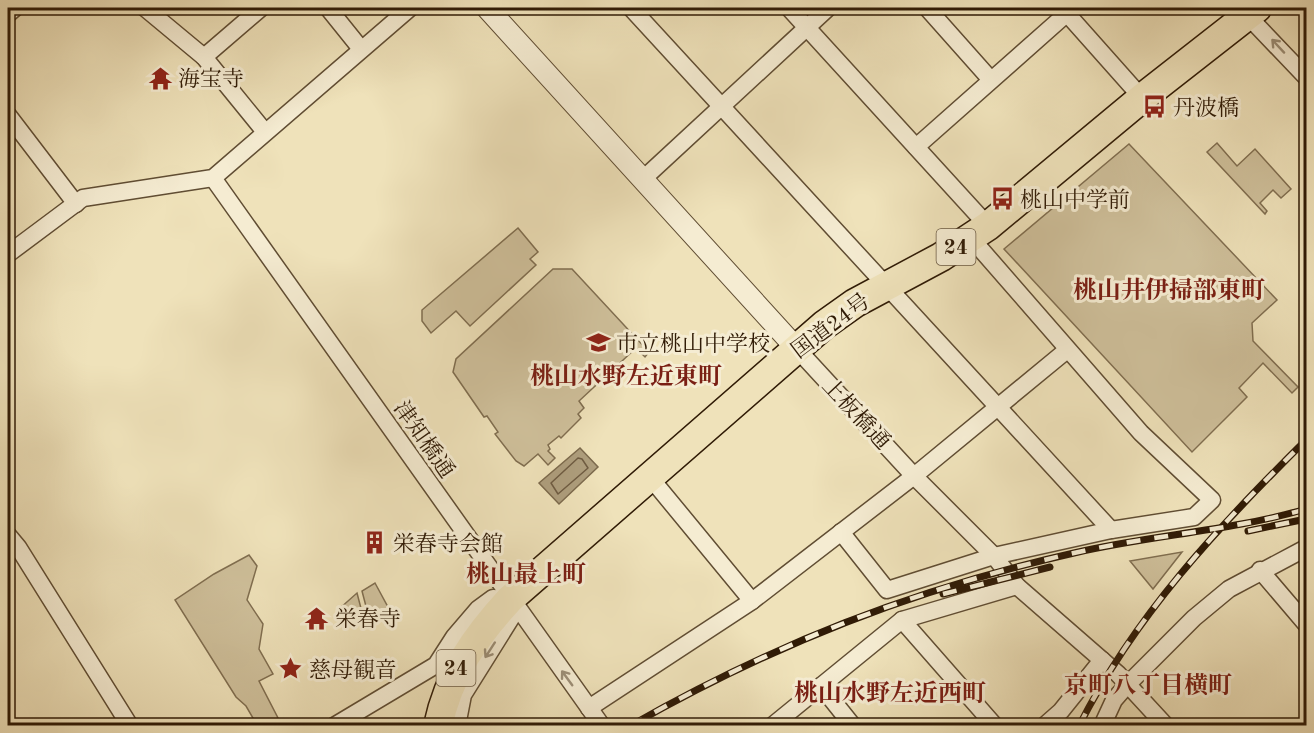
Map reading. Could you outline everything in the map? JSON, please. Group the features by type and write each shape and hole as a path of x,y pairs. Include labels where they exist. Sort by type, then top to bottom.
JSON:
{"highway":[{"name":"国道24号","path":"438,726 457,666 471,644 510,599 649,476 797,349 855,303 979,232 1248,10"}],"street":[{"path":"8,14 15,8"},
{"path":"145,8 204,57 265,132"},
{"path":"204,57 261,8"},
{"path":"328,8 361,49"},
{"path":"8,254 83,198 213,178 410,8"},
{"name":"上板橋通","path":"487,8 914,476 994,556 1017,586 1102,660 1166,726"},
{"path":"631,8 1111,530"},
{"path":"789,8 916,147 1067,350 1141,433 1212,500 1194,517 1111,530 994,556 887,590 842,532"},
{"path":"642,180 720,105 828,8"},
{"path":"927,8 991,80"},
{"path":"916,147 1067,9 1142,98"},
{"path":"1248,10 1306,77"},
{"path":"8,116 76,204"},
{"name":"津知橋通","path":"213,178 602,726"},
{"path":"589,708 752,601 914,476 1067,350"},
{"path":"649,476 752,601"},
{"path":"8,535 130,726"},
{"path":"1102,726 1114,700 1194,618 1229,590 1260,570 1306,548"},
{"path":"1260,570 1306,624"},
{"path":"772,726 902,620 1017,586"},
{"path":"334,726 359,719 436,665 454,637 478,609 493,598 510,599 513,615 463,695 457,726"},
{"path":"902,620 995,726"},
{"path":"1044,726 1061,711 1102,660"},
{"path":"821,686 853,726"}],"shaded area":[{"path":"1217,143 1237,166 1255,149 1291,189 1281,198 1273,190 1260,203 1267,211 1265,214 1207,152"},
{"path":"1129,144 1277,300 1252,323 1253,341 1298,387 1292,393 1263,363 1239,388 1247,397 1192,452 1004,249"},
{"path":"518,228 538,252 530,259 536,265 470,326 456,311 431,333 422,321 422,310"},
{"path":"553,269 572,269 649,352 645,357 636,348 579,401 584,408 578,414 581,418 561,438 559,436 548,445 550,449 548,451 555,458 548,465 538,454 524,466 516,461 495,434 498,432 487,416 484,417 453,372 456,359"},
{"path":"1182,552 1153,589 1130,561"},
{"path":"249,555 257,566 247,600 263,624 259,649 273,674 259,681 278,718 264,725 257,725 246,706 236,697 175,600 214,574"},
{"path":"375,583 389,609 381,618 368,614 362,591"},
{"path":"357,593 363,616 353,626 339,609"}],"water":[{"path":"580,448 598,467 559,504 539,483"}],"railway":[{"path":"1079,726 1101,685 1152,609 1211,539 1306,440"},
{"path":"630,726 683,697 791,645 901,602 957,584 1074,553 1249,523 1306,509"},
{"path":"1248,531 1306,519"},
{"path":"943,594 1050,567"}],"place":[{"name":"海宝寺","path":"160,78"},
{"name":"丹波橋","path":"1155,107"},
{"name":"桃山中学前","path":"1002,199"},
{"name":"市立桃山中学校","path":"598,343"},
{"name":"栄春寺会館","path":"375,543"},
{"name":"栄春寺","path":"317,618"},
{"name":"慈母観音","path":"291,669"}],"district":[{"name":"桃山井伊掃部東町","path":"1169,290"},
{"name":"桃山水野左近東町","path":"626,376"},
{"name":"桃山最上町","path":"526,574"},
{"name":"京町八丁目横町","path":"1148,685"},
{"name":"桃山水野左近西町","path":"890,693"}]}
